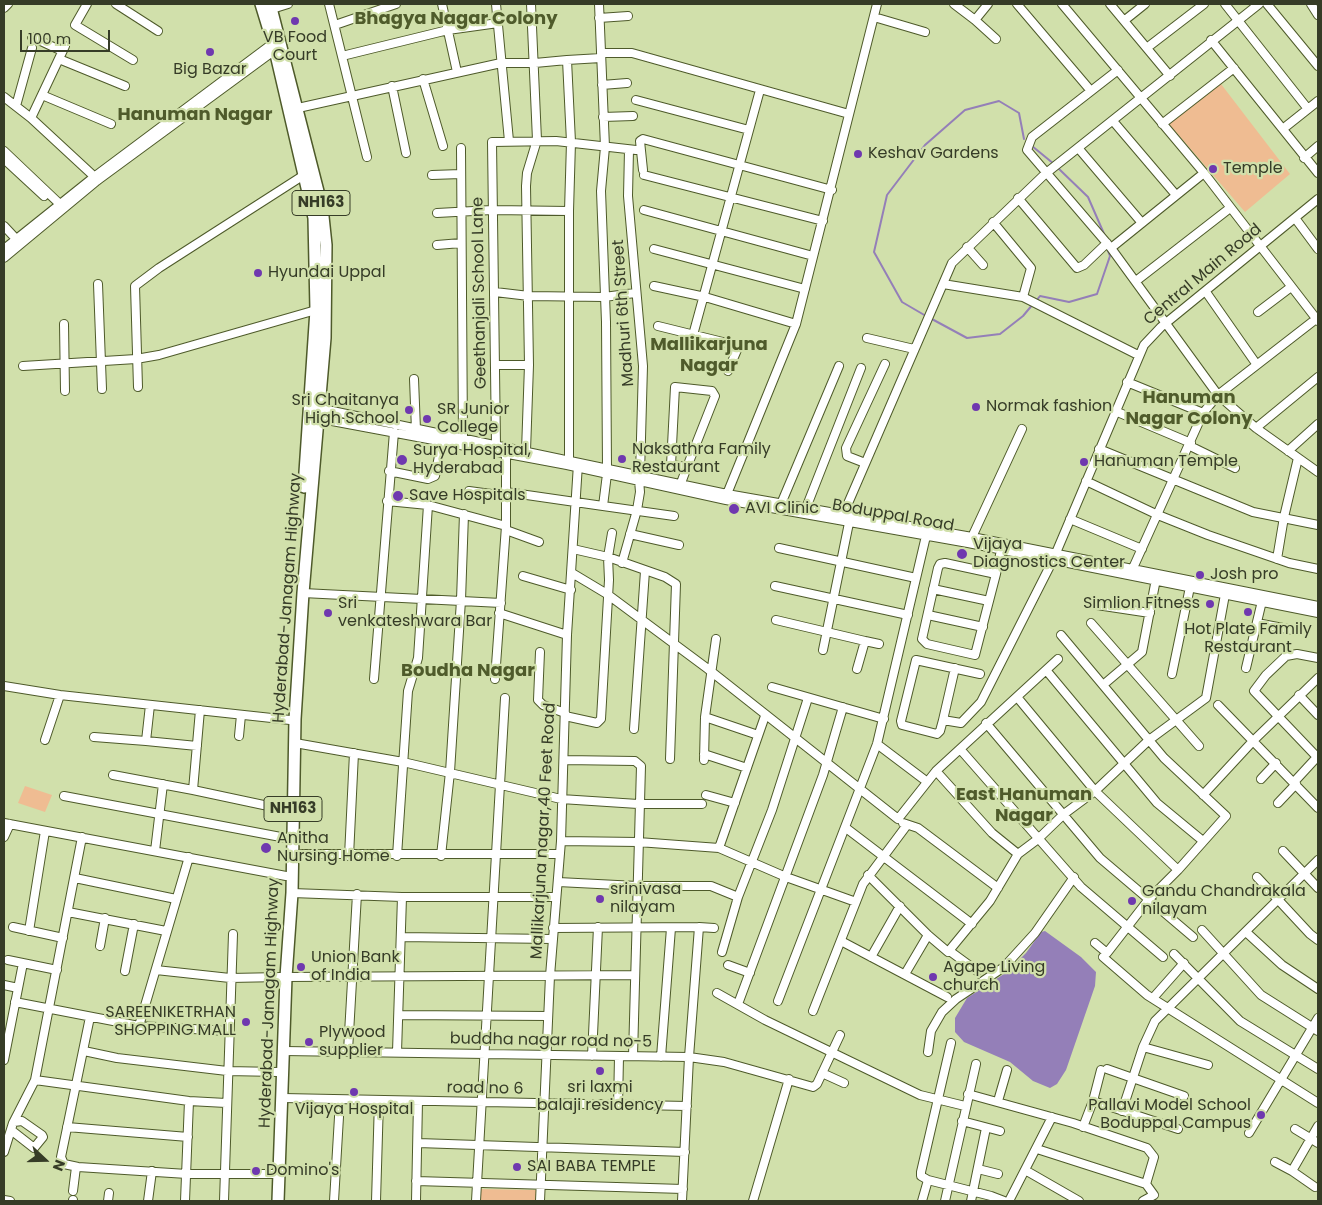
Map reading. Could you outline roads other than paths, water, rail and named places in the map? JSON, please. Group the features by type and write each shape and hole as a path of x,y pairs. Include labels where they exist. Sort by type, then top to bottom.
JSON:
{"highway":[{"name":"Hyderabad-Janagam Highway","path":"261,4 314,218 325,338 296,660"},
{"name":"Hyderabad-Janagam Highway","path":"271,6 322,207 326,245 321,295 316,310 307,421 286,838 283,1098 278,1201"},
{"name":"Hyderabad-Janagam Highway","path":"271,1201 284,977 292,893 295,743 293,719"}],"street":[{"path":"4,8 8,4"},
{"path":"86,4 75,25 133,60"},
{"path":"116,4 158,31"},
{"path":"271,6 288,4"},
{"path":"329,4 367,157"},
{"path":"335,25 396,4"},
{"path":"442,4 457,72"},
{"path":"496,4 509,141 571,142 605,147"},
{"path":"526,451 529,365 527,173 537,140 531,4"},
{"path":"599,4 605,147 601,192 606,322 607,471 603,506"},
{"path":"727,494 796,324 832,190 877,4"},
{"path":"954,4 996,39"},
{"path":"975,20 988,4"},
{"path":"1017,4 1092,91"},
{"path":"1062,4 1204,173 1317,320 1218,395 1203,413 1191,444 1133,568"},
{"path":"1110,4 1148,47 1170,76"},
{"path":"1124,20 1145,4"},
{"path":"1148,47 1204,4"},
{"path":"1225,4 1308,109"},
{"path":"823,650 842,563 847,518 865,463 952,263 967,246 1045,174 1170,76 1211,40 1259,4"},
{"path":"1267,4 1318,66"},
{"path":"1311,4 1318,15"},
{"path":"599,18 628,16"},
{"path":"874,17 925,32"},
{"path":"342,56 448,30 498,22"},
{"path":"30,118 63,48 32,37"},
{"path":"1211,40 1284,128 1304,158 1318,174"},
{"path":"4,249 18,241 96,178 273,47"},
{"path":"16,106 32,48"},
{"path":"298,108 501,63 535,63 567,60 623,51 850,114"},
{"path":"59,59 125,86"},
{"path":"567,60 571,142 568,297 569,459"},
{"path":"1162,124 1234,68"},
{"path":"1118,70 1028,141 1027,150 1045,174 1109,246 1218,395 1256,428 1318,472"},
{"path":"423,79 442,146"},
{"path":"602,85 627,83"},
{"path":"392,86 406,153"},
{"path":"693,335 723,232 760,90"},
{"path":"42,95 111,124"},
{"path":"4,97 96,178"},
{"path":"636,100 749,130"},
{"path":"1284,128 1318,101"},
{"path":"603,117 633,116"},
{"path":"1113,121 1176,195"},
{"path":"823,221 643,172 640,141 643,138 832,190"},
{"name":"Geethanjali School Lane","path":"496,445 492,142 509,141"},
{"path":"1304,158 1318,146"},
{"name":"Madhuri 6th Street","path":"605,147 632,150 628,196 643,366 640,492 637,510 622,563"},
{"path":"461,148 464,438"},
{"path":"1079,149 1142,223"},
{"path":"4,150 8,161 61,208"},
{"path":"1018,198 1077,268 1084,266 1142,223 1204,173"},
{"path":"432,175 461,174"},
{"path":"138,387 135,286 159,268 304,175"},
{"name":"Central Main Road","path":"943,720 961,723 981,702 1054,557 1138,355 1149,338 1318,199"},
{"path":"1136,281 1230,208"},
{"path":"437,213 492,210 569,211"},
{"path":"644,210 813,256"},
{"path":"1295,218 1318,249"},
{"path":"993,222 1031,268 1024,297"},
{"path":"4,226 18,241"},
{"path":"4,258 18,241"},
{"path":"437,245 461,244"},
{"path":"967,246 983,265"},
{"path":"654,248 805,289"},
{"path":"98,284 102,389"},
{"path":"943,284 1024,297 1138,355"},
{"path":"654,286 705,297 796,324"},
{"path":"1258,312 1291,287"},
{"path":"495,292 529,296 568,297 604,297 636,293"},
{"path":"1206,292 1257,365"},
{"path":"23,366 136,359 159,355 316,310"},
{"path":"64,324 65,392"},
{"path":"658,326 738,346 728,371"},
{"path":"867,338 914,349"},
{"path":"865,463 847,456 846,448 884,364"},
{"path":"495,365 529,365"},
{"path":"781,504 839,366"},
{"path":"806,508 861,368"},
{"path":"1256,428 1318,377"},
{"path":"414,379 416,430"},
{"path":"1127,382 1203,413"},
{"path":"675,484 687,467 715,396 712,391 674,387 671,465 687,467"},
{"path":"1115,411 1191,444 1235,468"},
{"name":"Boduppal Road","path":"317,413 464,438 569,459 578,465"},
{"name":"Boduppal Road","path":"317,413 394,432 506,454 578,465 847,518 972,537 1190,588 1226,590 1262,601 1318,613"},
{"path":"1288,450 1318,424"},
{"path":"972,537 1022,429"},
{"path":"374,679 382,596 389,471 394,432"},
{"path":"389,471 428,479 435,476 442,441"},
{"path":"1099,449 1253,512 1318,525"},
{"path":"495,679 506,528 506,454"},
{"path":"1278,559 1284,518 1298,458"},
{"name":"Mallikarjuna nagar,40 Feet Road","path":"540,1201 550,976 561,841 567,635 578,465"},
{"path":"1086,481 1158,515 1278,559 1318,569"},
{"name":"Boduppal Road","path":"675,484 806,508 926,536 1001,550 1133,568 1226,590 1318,606"},
{"path":"469,491 577,502 674,516"},
{"path":"387,501 428,505 464,514 506,528 539,542"},
{"path":"397,856 409,682 415,673 418,658 424,599 428,505"},
{"path":"441,856 450,772 461,600 464,514"},
{"path":"1070,519 1142,548"},
{"path":"540,652 538,700 565,714 597,723 601,719 608,557 612,533"},
{"path":"630,534 679,545"},
{"path":"778,1001 877,744 926,536"},
{"path":"779,548 916,578"},
{"path":"573,550 608,557 676,584 670,759"},
{"path":"996,574 940,564 922,639 924,642 971,655 977,652 990,601 996,574 1001,550"},
{"path":"634,729 645,571"},
{"path":"572,573 607,594 711,672 898,819 907,825 918,828 998,888"},
{"path":"523,576 571,590"},
{"path":"1103,685 1142,652 1156,579"},
{"path":"775,586 908,615"},
{"path":"1172,674 1190,588"},
{"path":"934,589 990,601"},
{"path":"951,952 998,888 1018,854 1038,839 1064,814 1095,791 1149,740 1176,718 1206,698 1226,590"},
{"path":"303,593 501,603"},
{"path":"1246,668 1262,601"},
{"path":"1097,605 1150,613"},
{"path":"499,614 567,635"},
{"path":"928,615 983,627"},
{"path":"776,620 879,644"},
{"path":"1091,623 1199,746"},
{"path":"1257,623 1298,631"},
{"path":"1061,635 1164,758 1226,816 1178,870 1149,899 1103,957 1166,1008 1318,1103"},
{"path":"716,639 705,717 704,757 747,768"},
{"path":"857,669 865,641"},
{"path":"1278,803 1318,756 1256,694 1255,688 1286,656 1297,654 1318,658"},
{"path":"898,819 926,781 986,723 1058,658"},
{"path":"955,668 940,731 937,734 905,726 901,721 916,660 955,668 980,674"},
{"path":"1046,670 1157,803 1203,842"},
{"path":"1203,795 1254,740 1318,678"},
{"path":"4,686 60,695 293,719"},
{"path":"772,687 884,719"},
{"path":"45,740 60,695"},
{"path":"1300,695 1318,714"},
{"path":"1017,697 1095,791 1178,870"},
{"path":"476,1201 505,698"},
{"path":"722,952 738,896 808,698"},
{"path":"146,741 150,705"},
{"path":"1218,705 1318,808"},
{"path":"738,1004 827,762 843,707"},
{"path":"193,790 200,710"},
{"path":"240,736 241,715"},
{"path":"719,848 765,716"},
{"path":"705,717 758,735"},
{"path":"986,723 1100,858 1193,937"},
{"path":"94,737 197,746"},
{"path":"295,743 403,762 561,799 638,804 702,804"},
{"path":"877,744 926,781"},
{"path":"960,748 1081,886 1163,957"},
{"path":"349,856 354,753"},
{"path":"564,760 639,762 641,766 638,804 633,1056"},
{"path":"1261,778 1276,763"},
{"path":"936,771 992,833 1018,854"},
{"path":"113,775 288,810"},
{"path":"155,851 161,814 163,784"},
{"path":"706,795 734,803"},
{"path":"64,796 286,838"},
{"path":"4,837 7,823 45,832 82,837 286,876"},
{"path":"813,1011 868,874 907,825"},
{"path":"846,828 972,924"},
{"path":"29,931 45,832"},
{"path":"4,1152 5,1143 14,1122 35,1080 51,1009 82,837"},
{"path":"561,841 638,842 719,848 856,902"},
{"path":"1283,851 1318,888"},
{"path":"292,854 349,856 441,856 495,853 560,854"},
{"path":"139,1026 188,857"},
{"path":"1122,1111 1143,1047 1155,1021 1166,1008 1200,978 1318,860"},
{"path":"868,874 928,935 946,951 951,952 977,971"},
{"path":"928,1052 931,1031 942,1012 956,999 1004,967 1035,933 1074,877"},
{"path":"1257,877 1278,901 1318,940"},
{"path":"74,878 176,899"},
{"path":"558,882 637,886 710,886 738,896"},
{"path":"292,893 402,897 556,897"},
{"path":"348,1051 357,894"},
{"path":"397,1052 401,976 402,897"},
{"path":"871,957 900,906"},
{"path":"68,912 166,931"},
{"path":"100,946 105,918"},
{"path":"125,971 134,924"},
{"path":"13,927 63,938"},
{"path":"592,1056 598,927"},
{"path":"682,1201 689,1057 699,927"},
{"path":"553,928 714,928"},
{"path":"661,1057 671,928"},
{"path":"1202,930 1224,952 1261,995 1316,1029"},
{"path":"1246,932 1282,965 1318,989"},
{"path":"224,1201 228,1031 233,934"},
{"path":"905,974 928,935"},
{"path":"401,937 553,939"},
{"path":"841,941 947,997"},
{"path":"1095,943 1107,953"},
{"path":"1174,954 1200,978 1240,1021 1318,1070"},
{"path":"8,960 57,970"},
{"path":"1152,998 1184,963"},
{"path":"4,1060 23,964"},
{"path":"728,965 750,973"},
{"path":"156,970 230,978 490,974 550,976 635,975"},
{"path":"4,986 18,988"},
{"path":"717,993 920,1095 965,1106"},
{"path":"15,1002 139,1026 228,1031"},
{"path":"399,1014 548,1016"},
{"path":"90,1016 67,1127 62,1161 69,1166 76,1167 187,1174 273,1174"},
{"path":"1249,1133 1295,1057 1316,1029 1318,1018"},
{"path":"840,1036 822,1074 844,1083"},
{"path":"951,1043 921,1176 928,1180 1004,1201"},
{"path":"1143,1047 1208,1065"},
{"path":"84,1051 117,1058 227,1070 278,1072"},
{"name":"buddha nagar road no-5","path":"284,1051 689,1057 724,1062 812,1087 817,1084 822,1074"},
{"path":"618,1106 619,1057"},
{"path":"945,1201 976,1064"},
{"path":"998,1102 1007,1070"},
{"path":"1083,1127 1104,1070 1184,1096"},
{"path":"753,1201 789,1079"},
{"path":"35,1080 75,1087 189,1101 226,1103"},
{"path":"968,1094 1052,1117 1150,1150 1154,1157 1146,1184"},
{"name":"road no 6","path":"283,1098 687,1106"},
{"path":"334,1201 340,1100"},
{"path":"376,1201 379,1100"},
{"path":"185,1201 189,1101"},
{"path":"416,1201 418,1101"},
{"path":"1092,1101 1178,1129"},
{"path":"1009,1201 1052,1117"},
{"path":"11,1130 34,1148 43,1138 42,1135 22,1121 14,1122"},
{"path":"962,1121 1000,1131"},
{"path":"1292,1171 1318,1126"},
{"path":"67,1127 188,1137"},
{"path":"971,1201 986,1128"},
{"path":"1295,1129 1318,1143"},
{"path":"418,1144 479,1144 685,1152"},
{"path":"1037,1149 1146,1184 1154,1194 1143,1201"},
{"path":"1275,1162 1315,1187"},
{"path":"73,1197 76,1167"},
{"path":"978,1169 998,1174"},
{"path":"1025,1170 1079,1201"},
{"path":"148,1201 152,1171"},
{"path":"922,1201 928,1180"},
{"path":"416,1181 541,1183 683,1189"},
{"path":"4,1200 10,1201"}],"waterway":[{"path":"926,316 902,302 874,252 887,195 925,145 965,110 999,101 1019,113 1024,139"},
{"path":"1032,146 1054,164"},
{"path":"1058,168 1088,197 1105,236"},
{"path":"1036,301 1040,296 1069,302 1097,294 1110,256 1108,251"},
{"path":"930,318 967,338 1000,334 1023,316 1033,304"}],"place":[{"name":"VB Food Court","path":"295,21"},
{"name":"Big Bazar","path":"210,52"},
{"name":"Keshav Gardens","path":"858,154"},
{"name":"Temple","path":"1213,169"},
{"name":"Hyundai Uppal","path":"258,273"},
{"name":"Normak fashion","path":"976,407"},
{"name":"Sri Chaitanya High School","path":"409,410"},
{"name":"SR Junior College","path":"427,419"},
{"name":"Naksathra Family Restaurant","path":"622,459"},
{"name":"Surya Hospital, Hyderabad","path":"402,460"},
{"name":"Hanuman Temple","path":"1084,462"},
{"name":"Save Hospitals","path":"398,496"},
{"name":"AVI Clinic","path":"734,509"},
{"name":"Vijaya Diagnostics Center","path":"962,554"},
{"name":"Josh pro","path":"1200,575"},
{"name":"Simlion Fitness","path":"1210,604"},
{"name":"Hot Plate Family Restaurant","path":"1248,612"},
{"name":"Sri venkateshwara Bar","path":"328,613"},
{"name":"Anitha Nursing Home","path":"266,848"},
{"name":"srinivasa nilayam","path":"600,899"},
{"name":"Gandu Chandrakala nilayam","path":"1132,901"},
{"name":"Union Bank of India","path":"301,967"},
{"name":"Agape Living church","path":"933,977"},
{"name":"SAREENIKETRHAN SHOPPING MALL","path":"246,1022"},
{"name":"Plywood supplier","path":"309,1042"},
{"name":"sri laxmi balaji residency","path":"600,1071"},
{"name":"Vijaya Hospital","path":"354,1092"},
{"name":"Pallavi Model School Boduppal Campus","path":"1261,1115"},
{"name":"SAI BABA TEMPLE","path":"517,1167"},
{"name":"Domino's","path":"256,1171"}],"district":[{"name":"Bhagya Nagar Colony","path":"456,19"},
{"name":"Hanuman Nagar","path":"195,115"},
{"name":"Mallikarjuna Nagar","path":"709,355"},
{"name":"Hanuman Nagar Colony","path":"1189,408"},
{"name":"Boudha Nagar","path":"468,671"},
{"name":"East Hanuman Nagar","path":"1024,805"}]}
